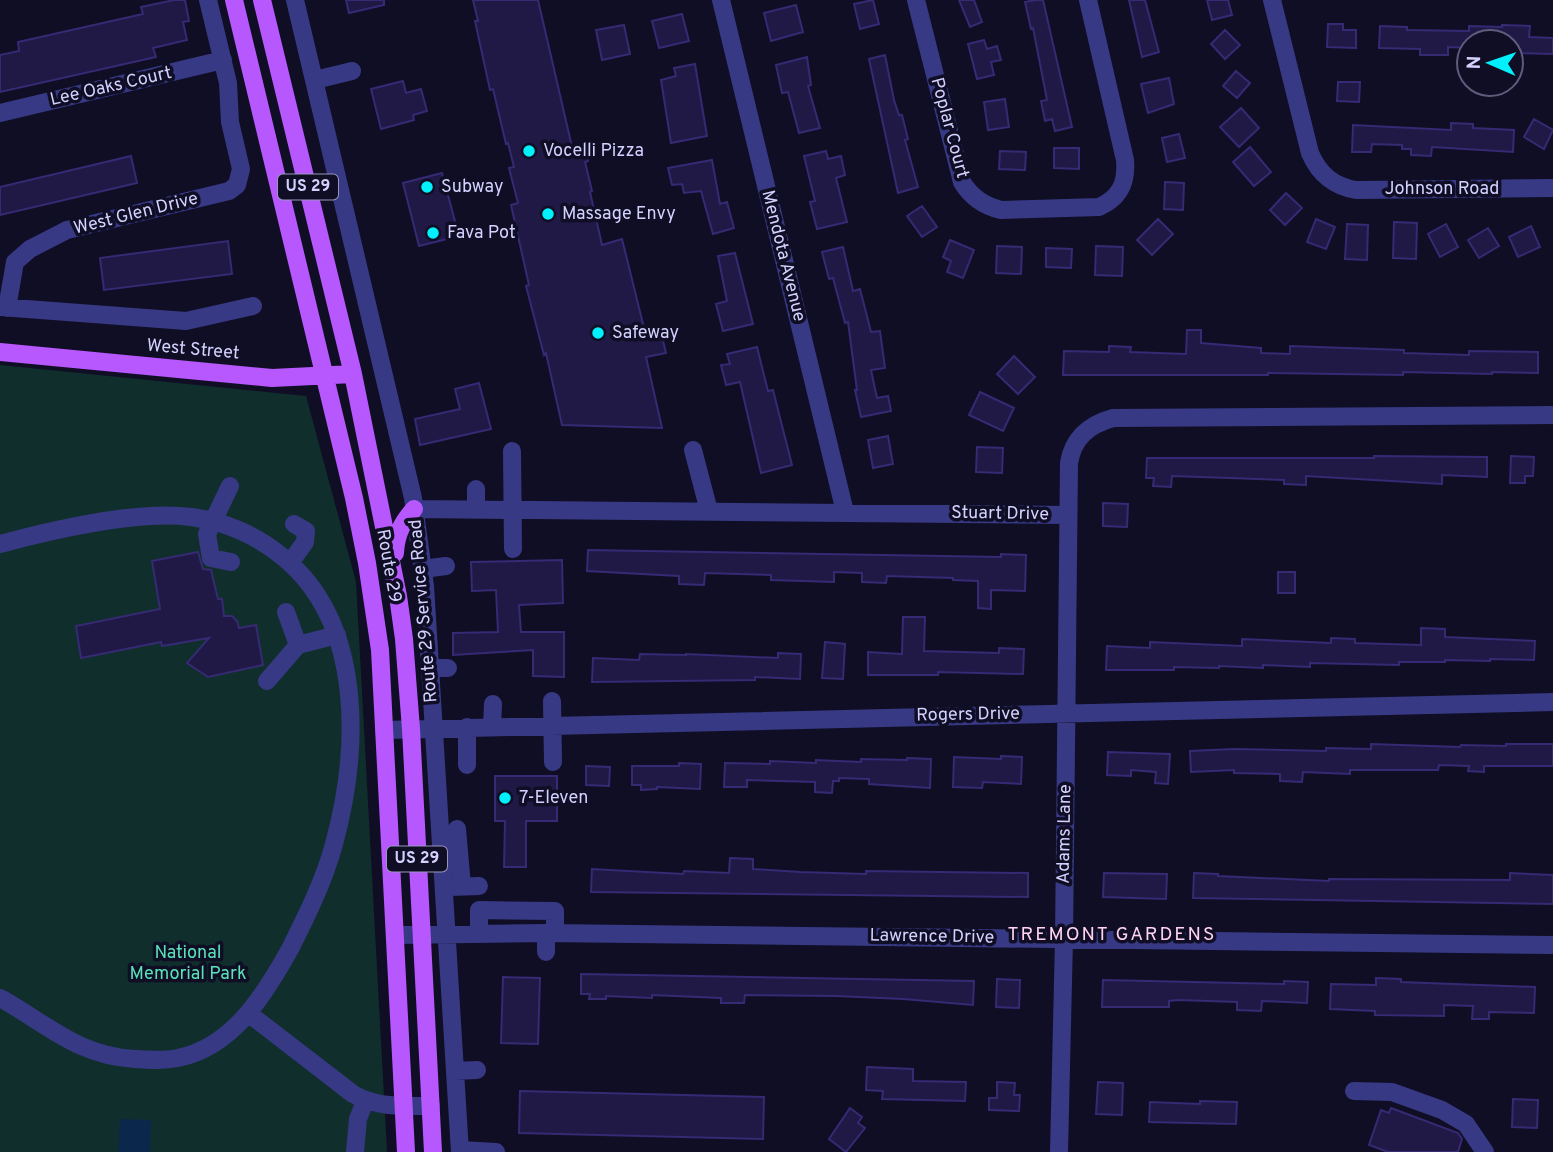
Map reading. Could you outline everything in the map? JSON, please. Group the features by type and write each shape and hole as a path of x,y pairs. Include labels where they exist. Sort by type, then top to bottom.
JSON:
{"main road":[{"name":"Route 29","path":"234,0 325,376 367,563 380,650 406,1152"},
{"name":"Route 29","path":"262,0 354,374 394,567 404,639 411,729 433,1152"},
{"name":"West Street","path":"0,352 272,378 354,374"},
{"path":"394,567 396,538 403,522 414,509"}],"street":[{"path":"208,0 228,83 229,103 258,96"},
{"name":"Route 29 Service Road","path":"295,0 382,367 399,414 412,464 414,509 440,668 434,728 461,886 446,933 458,1019 455,1071 460,1151"},
{"name":"Mendota Avenue","path":"721,0 845,512"},
{"name":"Poplar Court","path":"916,0 962,182 976,199 1001,210 1099,208 1108,204 1121,191 1125,180 1125,160 1088,0"},
{"name":"Johnson Road","path":"1272,0 1310,153 1315,165 1332,182 1356,190 1553,188"},
{"name":"Lee Oaks Court","path":"0,113 223,60"},
{"path":"315,80 352,71"},
{"name":"West Glen Drive","path":"229,103 230,122 241,169 237,185 229,191 67,230 30,249 15,262 3,308 186,321 253,306"},
{"name":"West Street","path":"354,374 382,367"},
{"name":"Stuart Drive","path":"414,509 1068,515 1071,453 1087,428 1113,418 1553,415"},
{"path":"694,450 709,511"},
{"path":"512,451 513,549"},
{"path":"230,486 207,534 211,558 231,562"},
{"path":"475,510 476,489"},
{"path":"0,544 137,517 168,515 213,521 251,535 290,563 323,604 337,635 346,677 350,730 348,772 333,847 303,923 283,962 248,1013 217,1042 199,1052 179,1058 157,1061 120,1059 74,1045 0,999"},
{"name":"Adams Lane","path":"1059,1152 1068,515"},
{"path":"290,563 305,542 306,531 294,524"},
{"path":"423,569 446,566"},
{"path":"286,612 298,645"},
{"path":"267,681 298,645 337,635"},
{"path":"552,701 553,762"},
{"name":"Rogers Drive","path":"384,730 1553,702"},
{"path":"492,727 493,704"},
{"path":"467,727 467,765"},
{"path":"457,829 461,886"},
{"path":"395,935 479,933 479,910 555,911 546,952"},
{"name":"Lawrence Drive","path":"551,933 1553,945"},
{"path":"248,1013 365,1101 379,1105 431,1106"},
{"path":"455,1071 477,1070"},
{"path":"1354,1091 1392,1092 1442,1110 1466,1124 1485,1152"},
{"path":"355,1152 358,1119 365,1101"},
{"path":"460,1151 496,1152"}],"green space":[{"name":"National Memorial Park","path":"0,365 306,396 356,582 387,1152 0,1152"}],"water":[{"path":"120,1119 151,1120 150,1152 118,1152"}],"building":[{"path":"185,0 189,21 183,22 187,40 153,48 156,57 0,92 0,55 19,51 18,42 143,14 141,7"},
{"path":"346,0 384,0 384,5 349,13"},
{"path":"473,0 538,0 573,151 585,148 588,161 585,162 592,191 590,192 602,245 622,239 646,336 661,333 666,353 646,357 662,428 562,425 546,353 544,355 526,286 529,285 511,205 518,203 509,168 514,167 493,89 490,90"},
{"path":"873,0 879,24 860,29 854,4"},
{"path":"959,0 974,0 982,22 970,27"},
{"path":"1043,0 1072,127 1055,131 1052,119 1045,121 1041,101 1047,100 1033,28 1031,29 1025,2"},
{"path":"1129,0 1145,0 1159,52 1142,57"},
{"path":"1207,0 1228,0 1232,15 1212,20"},
{"path":"796,5 803,32 771,41 764,13"},
{"path":"682,14 689,41 659,48 652,21"},
{"path":"1328,24 1343,24 1343,30 1356,30 1356,48 1327,47"},
{"path":"624,25 630,54 602,60 596,30"},
{"path":"1380,26 1407,27 1407,30 1455,31 1455,47 1448,47 1448,55 1420,55 1420,49 1379,48"},
{"path":"1469,26 1530,26 1529,37 1553,38 1553,54 1525,53 1525,28"},
{"path":"1225,30 1240,45 1225,59 1211,44"},
{"path":"984,40 987,49 997,46 1001,60 991,62 994,75 977,79 968,44"},
{"path":"885,55 894,100 899,115 902,115 908,139 905,140 918,187 898,193 869,59"},
{"path":"807,57 811,85 808,86 820,128 799,133 788,92 782,93 776,65"},
{"path":"695,64 707,136 671,143 661,80 676,76 674,68"},
{"path":"1236,71 1250,83 1237,98 1223,86"},
{"path":"1169,78 1174,104 1148,113 1141,84"},
{"path":"403,81 406,93 421,89 427,111 413,115 414,120 381,129 371,89"},
{"path":"1338,82 1360,82 1359,102 1337,101"},
{"path":"1005,99 1009,127 988,130 984,102"},
{"path":"1241,108 1259,128 1239,147 1220,127"},
{"path":"1534,119 1553,130 1544,149 1524,137"},
{"path":"1451,123 1473,124 1473,128 1514,130 1513,152 1432,147 1431,156 1411,155 1411,149 1402,149 1402,145 1372,144 1371,152 1352,152 1353,125 1451,130"},
{"path":"1179,134 1185,158 1167,162 1162,138"},
{"path":"1250,147 1271,172 1254,186 1233,162"},
{"path":"1054,148 1079,148 1079,169 1054,168"},
{"path":"826,151 828,159 841,156 845,175 836,178 847,222 817,229 810,202 815,201 804,156"},
{"path":"1000,151 1026,152 1025,170 999,169"},
{"path":"131,156 137,183 0,215 0,187"},
{"path":"712,160 720,204 727,202 734,228 713,234 701,191 684,193 682,184 672,185 668,168"},
{"path":"442,173 459,236 419,246 403,183"},
{"path":"1165,182 1184,183 1183,210 1164,209"},
{"path":"1286,193 1302,208 1285,225 1270,210"},
{"path":"922,206 937,227 922,237 907,216"},
{"path":"1158,219 1173,234 1152,255 1137,240"},
{"path":"1316,219 1335,227 1326,249 1307,242"},
{"path":"1394,222 1417,223 1416,259 1393,258"},
{"path":"1347,224 1368,225 1367,260 1345,259"},
{"path":"1446,224 1458,247 1440,257 1428,234"},
{"path":"1531,226 1540,247 1518,257 1509,237"},
{"path":"1488,228 1499,246 1479,258 1468,240"},
{"path":"950,240 974,250 963,278 947,272 951,261 943,257"},
{"path":"228,241 232,274 104,290 100,258"},
{"path":"997,246 1022,247 1021,274 996,273"},
{"path":"1096,246 1123,247 1122,276 1095,275"},
{"path":"843,247 853,291 860,289 871,332 880,331 885,368 871,370 877,398 888,396 891,411 861,417 855,390 848,322 845,323 833,278 829,279 822,252"},
{"path":"1046,248 1072,249 1071,268 1046,267"},
{"path":"735,253 753,324 723,331 716,304 727,301 718,256"},
{"path":"1187,330 1201,330 1201,343 1261,348 1261,353 1290,354 1290,346 1469,355 1469,351 1538,352 1538,373 1063,375 1064,351 1109,352 1109,346 1131,347 1130,352 1186,354"},
{"path":"757,347 768,391 773,390 792,465 761,473 740,382 726,385 721,365 730,364 727,354"},
{"path":"1014,356 1035,377 1018,394 997,374"},
{"path":"479,383 491,429 420,445 415,419 460,409 455,389"},
{"path":"980,392 1014,408 1003,431 969,415"},
{"path":"888,436 893,464 873,468 868,440"},
{"path":"977,447 1003,448 1002,473 976,472"},
{"path":"1511,456 1534,457 1533,476 1525,476 1525,483 1510,483"},
{"path":"1487,457 1487,477 1442,475 1442,484 1306,476 1306,485 1284,484 1284,480 1172,476 1171,487 1153,486 1154,478 1146,478 1147,458"},
{"path":"1103,503 1128,504 1127,527 1103,526"},
{"path":"588,550 1001,557 1001,554 1026,555 1025,591 991,590 991,609 978,608 978,581 953,578 887,576 886,583 862,582 862,573 834,572 834,582 771,580 771,575 705,573 704,585 679,584 679,576 587,571"},
{"path":"198,552 203,569 211,570 218,599 222,599 224,616 232,616 239,628 256,625 263,665 208,677 187,663 209,638 162,646 161,642 81,658 76,626 160,609 152,561"},
{"path":"562,560 563,603 519,605 521,632 564,632 564,677 533,676 533,650 453,655 453,633 498,632 496,590 472,591 471,562"},
{"path":"1278,572 1295,572 1295,593 1278,593"},
{"path":"903,617 925,617 924,651 999,653 999,648 1024,649 1023,674 938,672 938,675 868,675 868,652 902,654"},
{"path":"1421,628 1445,629 1445,637 1535,641 1534,660 1445,660 1399,662 1399,665 1310,663 1310,667 1263,665 1263,668 1219,666 1174,667 1174,670 1106,670 1107,646 1150,648 1150,642 1242,646 1242,639 1331,643 1331,638 1355,639 1355,643 1421,645"},
{"path":"825,642 845,644 843,679 822,678"},
{"path":"778,653 801,654 800,679 755,677 755,680 592,682 593,658 639,660 640,654 686,654 778,658"},
{"path":"1371,744 1460,747 1553,744 1553,766 1484,766 1484,772 1468,771 1469,766 1439,765 1438,770 1350,770 1350,774 1303,772 1302,782 1280,781 1280,774 1234,773 1234,770 1191,772 1190,751 1326,751 1326,748 1371,749"},
{"path":"1108,752 1170,754 1168,784 1155,783 1156,772 1131,770 1131,776 1107,775"},
{"path":"1001,756 1022,757 1021,784 983,782 982,788 953,787 954,757 1001,759"},
{"path":"861,759 931,759 930,788 869,784 869,779 839,778 839,781 833,781 832,793 815,792 815,782 747,780 747,787 724,787 725,763 816,763 816,760 861,762"},
{"path":"679,763 701,764 700,789 657,787 641,790 641,785 632,785 632,766 679,766"},
{"path":"586,766 610,767 609,786 586,785"},
{"path":"495,776 557,776 557,821 526,821 526,867 504,867 505,821 495,821"},
{"path":"730,858 753,859 753,869 800,872 1028,873 1028,897 591,892 592,869 683,874 684,871 729,873"},
{"path":"1104,873 1167,874 1166,899 1103,897"},
{"path":"1194,873 1329,881 1510,880 1510,873 1553,875 1553,904 1193,898"},
{"path":"581,974 974,981 973,1005 836,996 745,995 744,1003 721,1003 721,998 652,995 652,998 606,996 606,999 589,999 590,994 581,994"},
{"path":"503,977 540,978 538,1044 501,1043"},
{"path":"1376,978 1401,979 1401,982 1535,987 1534,1013 1489,1012 1489,1019 1472,1019 1473,1006 1444,1005 1444,1016 1375,1015 1375,1011 1330,1009 1331,984 1376,985"},
{"path":"997,979 1020,980 1019,1008 996,1007"},
{"path":"1103,980 1284,984 1284,981 1308,982 1307,1003 1262,1001 1261,1011 1237,1010 1237,1002 1178,1000 1169,1001 1169,1007 1102,1007"},
{"path":"867,1067 913,1069 913,1081 966,1082 965,1101 882,1099 883,1091 866,1090"},
{"path":"997,1082 1015,1083 1014,1095 1020,1095 1019,1111 989,1110 989,1098 997,1098"},
{"path":"1098,1082 1123,1083 1122,1115 1096,1114"},
{"path":"520,1091 764,1097 763,1139 519,1133"},
{"path":"1513,1099 1538,1100 1537,1128 1512,1127"},
{"path":"1200,1101 1237,1102 1236,1124 1149,1122 1150,1102 1200,1104"},
{"path":"850,1108 862,1117 858,1123 865,1128 846,1152 829,1139"},
{"path":"1391,1108 1458,1133 1462,1139 1458,1152 1388,1152 1369,1145 1381,1110 1389,1113"}],"place":[{"name":"Vocelli Pizza","path":"529,151"},
{"name":"Subway","path":"427,187"},
{"name":"Massage Envy","path":"548,214"},
{"name":"Fava Pot","path":"433,233"},
{"name":"Safeway","path":"598,333"},
{"name":"7-Eleven","path":"505,798"}],"district":[{"name":"TREMONT GARDENS","path":"1112,935"}]}
